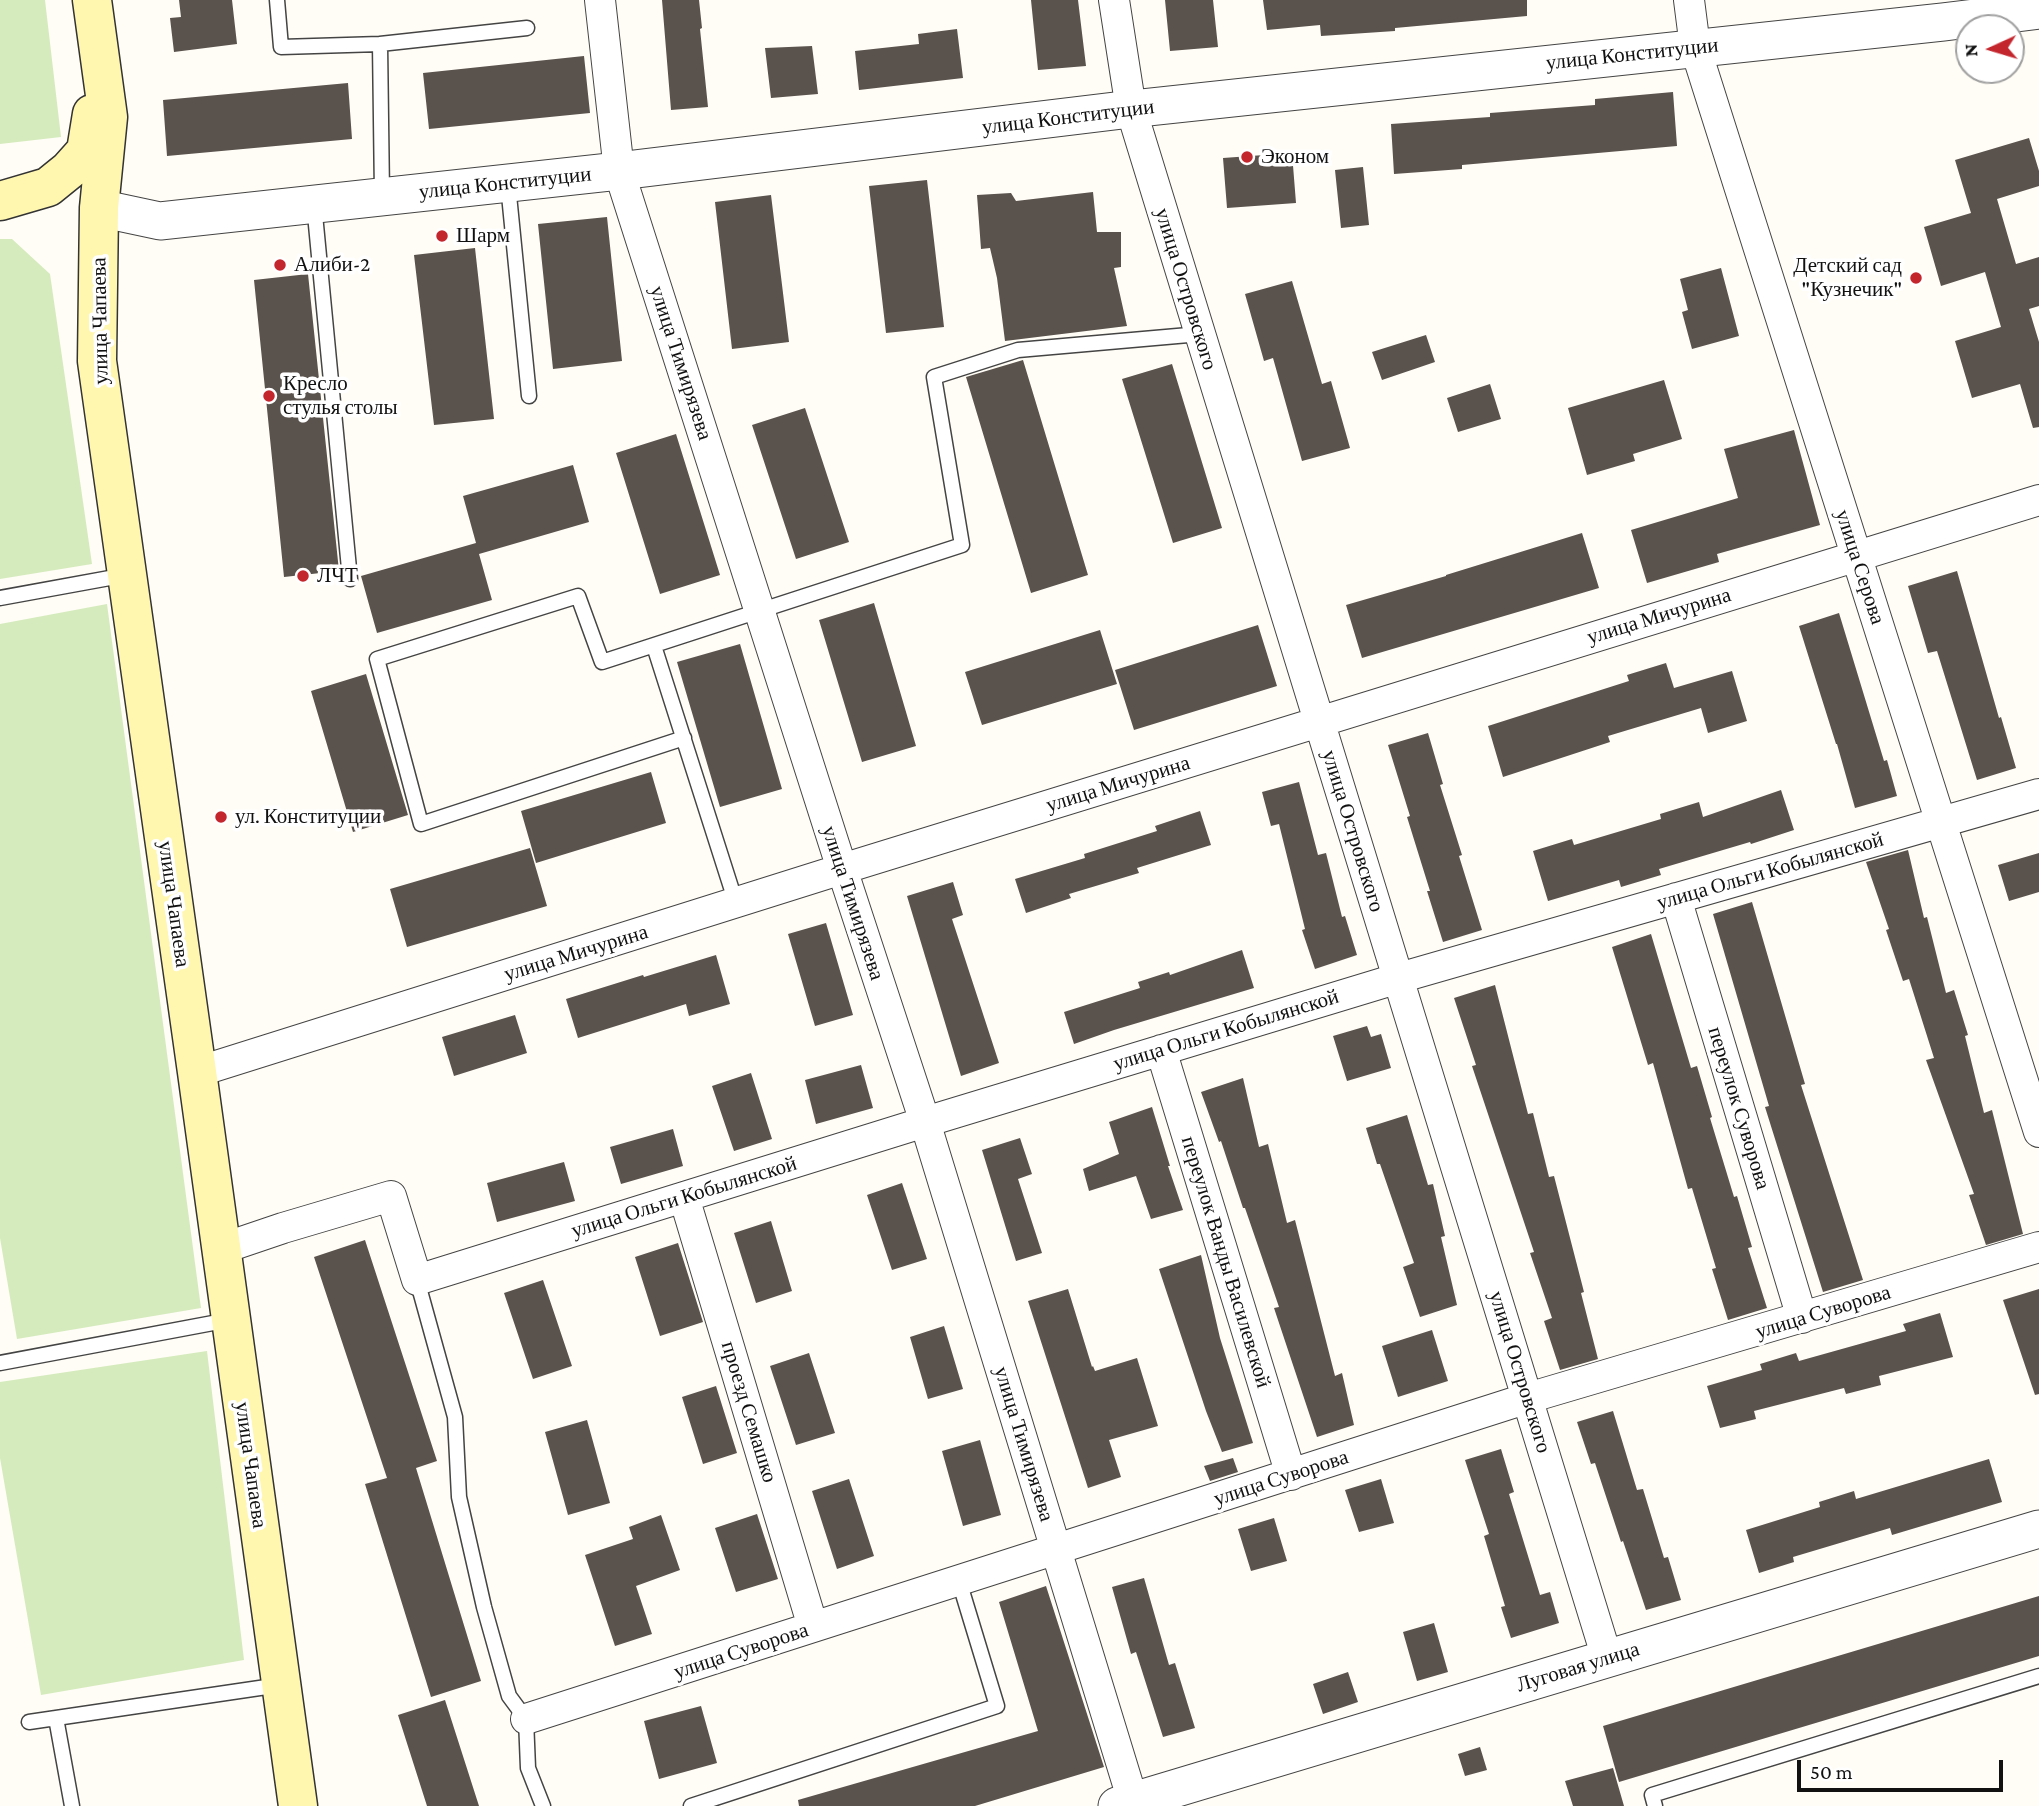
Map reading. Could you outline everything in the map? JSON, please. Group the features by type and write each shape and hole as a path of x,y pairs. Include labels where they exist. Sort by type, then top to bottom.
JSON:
{"main road":[{"path":"0,203 48,187 69,170 86,150 92,116 88,47 91,0"},
{"name":"улица Чапаева","path":"91,0 108,117 99,208 97,361 298,1806"},
{"path":"0,203 99,208"}],"street":[{"name":"улица Тимирязева","path":"600,0 620,171 925,1122 1056,1549 1125,1803"},
{"name":"улица Островского","path":"1114,0 1131,109 1607,1658"},
{"name":"улица Серова","path":"1689,0 1695,47 2039,1132"},
{"name":"улица Конституции","path":"99,208 160,221 620,171 1131,109 2039,10"},
{"name":"улица Мичурина","path":"197,1072 842,869 2039,500"},
{"name":"улица Ольги Кобылянской","path":"417,1280 1399,978 2039,794"},
{"name":"переулок Суворова","path":"1676,898 1802,1318"},
{"name":"переулок Ванды Василевской","path":"1161,1050 1291,1475"},
{"path":"221,1249 391,1196 417,1280"},
{"name":"проезд Семашко","path":"684,1197 813,1627"},
{"name":"улица Суворова","path":"526,1719 1528,1398 2039,1247"},
{"name":"Луговая улица","path":"1125,1803 2039,1529"}],"lane":[{"path":"277,0 281,47 380,44 527,29"},
{"path":"380,44 382,197"},
{"path":"508,183 529,396"},
{"path":"314,204 349,579"},
{"path":"684,738 421,824 377,659 578,596 602,663 962,545 934,377 1018,350 1200,334"},
{"path":"0,598 128,575"},
{"path":"654,646 736,903"},
{"path":"417,1280 455,1417 459,1497 484,1607 509,1696 526,1719 528,1768 543,1806"},
{"path":"0,1363 231,1319"},
{"path":"691,1806 997,1706 959,1581"},
{"path":"1655,1806 1652,1795 2039,1676"},
{"path":"29,1722 281,1684"},
{"path":"56,1718 72,1806"}],"green space":[{"path":"0,0 45,0 61,137 0,144"},
{"path":"0,239 12,239 50,274 92,564 0,579"},
{"path":"107,604 201,1308 17,1339 0,1238 0,624"},
{"path":"207,1351 244,1660 41,1695 0,1458 0,1382"}],"building":[{"path":"179,0 232,0 237,44 174,52 170,18 181,17"},
{"path":"662,0 699,0 708,107 671,110"},
{"path":"1031,0 1078,0 1086,66 1038,70"},
{"path":"1165,0 1213,0 1218,47 1170,51"},
{"path":"1263,0 1527,0 1527,16 1395,28 1395,31 1321,36 1320,25 1267,30"},
{"path":"957,29 963,78 859,90 855,51 919,44 918,34"},
{"path":"812,46 818,94 771,98 765,48"},
{"path":"584,56 590,113 429,129 423,73"},
{"path":"348,83 352,139 167,156 163,100"},
{"path":"1673,92 1677,146 1462,165 1462,169 1394,174 1391,124 1490,117 1490,113 1595,105 1595,99"},
{"path":"2029,138 2039,171 2039,186 1997,199 2016,264 2039,257 2039,306 2029,309 2039,342 2039,427 2033,428 2020,384 1972,398 1955,341 2001,327 1985,272 1941,286 1924,227 1971,213 1955,160"},
{"path":"1292,153 1296,203 1227,208 1223,158"},
{"path":"1363,167 1369,225 1341,228 1335,170"},
{"path":"927,180 944,327 886,333 869,186"},
{"path":"1093,192 1097,232 1121,232 1121,267 1114,268 1127,326 1005,341 997,278 990,248 981,249 977,195 1011,193 1016,201"},
{"path":"771,195 789,342 732,349 715,202"},
{"path":"607,217 622,361 553,369 538,224"},
{"path":"475,248 494,419 434,425 414,255"},
{"path":"1721,268 1739,336 1692,349 1682,312 1688,310 1680,279"},
{"path":"308,274 339,571 284,577 254,280"},
{"path":"1292,281 1322,384 1331,381 1350,448 1302,461 1273,358 1264,361 1245,294"},
{"path":"1426,335 1435,362 1382,380 1372,352"},
{"path":"1023,360 1088,575 1031,593 966,377"},
{"path":"1172,364 1222,528 1173,543 1122,379"},
{"path":"1664,380 1682,439 1633,454 1635,461 1587,475 1568,408"},
{"path":"1490,384 1501,419 1458,432 1447,398"},
{"path":"805,408 849,542 796,559 752,425"},
{"path":"1794,430 1820,525 1717,554 1719,562 1647,583 1631,530 1738,498 1724,449"},
{"path":"676,434 720,575 660,594 616,453"},
{"path":"573,465 589,522 479,554 492,600 377,633 361,576 476,543 463,496"},
{"path":"1582,533 1599,588 1362,658 1346,605"},
{"path":"1957,571 2016,768 1977,780 1937,651 1928,653 1908,586"},
{"path":"874,603 916,746 862,762 819,620"},
{"path":"1839,613 1897,796 1855,808 1799,626"},
{"path":"1258,625 1277,686 1134,730 1115,670"},
{"path":"1100,630 1117,684 982,725 965,672"},
{"path":"740,644 782,789 720,807 677,662"},
{"path":"1666,663 1674,688 1732,671 1747,721 1708,733 1701,708 1608,736 1610,742 1503,777 1488,726 1629,681 1627,675"},
{"path":"366,674 408,815 353,832 311,691"},
{"path":"1428,733 1443,784 1440,785 1462,855 1459,856 1482,930 1443,942 1388,745"},
{"path":"651,772 666,823 536,863 521,811"},
{"path":"1299,782 1318,855 1326,853 1342,917 1345,916 1357,955 1315,969 1302,930 1305,929 1279,824 1271,826 1262,792"},
{"path":"1781,790 1794,830 1659,869 1661,875 1621,887 1619,880 1548,901 1533,851 1572,839 1574,845 1661,819 1660,814 1699,802 1703,817"},
{"path":"1200,811 1211,845 1137,868 1139,873 1069,894 1071,898 1026,913 1015,879 1085,858 1084,854 1157,831 1155,826"},
{"path":"530,848 547,906 407,947 390,889"},
{"path":"1908,850 1946,993 1954,990 1968,1035 1965,1036 1984,1113 1992,1110 2023,1234 1986,1245 1969,1195 1974,1194 1926,1060 1934,1058 1909,979 1903,981 1866,862"},
{"path":"2039,853 2039,892 2009,901 1998,865"},
{"path":"953,882 963,915 952,919 999,1063 961,1076 907,896"},
{"path":"1752,902 1805,1084 1801,1085 1863,1280 1823,1292 1765,1107 1769,1106 1713,914"},
{"path":"826,923 853,1015 815,1026 788,934"},
{"path":"1651,934 1691,1068 1697,1066 1734,1197 1737,1196 1752,1247 1748,1248 1767,1308 1728,1320 1712,1269 1716,1268 1692,1188 1688,1189 1653,1063 1648,1065 1612,947"},
{"path":"1242,950 1254,988 1074,1044 1064,1012 1140,988 1138,982 1169,972 1170,975"},
{"path":"716,955 730,1004 689,1016 686,1004 578,1038 566,999"},
{"path":"1495,985 1528,1114 1533,1113 1549,1177 1554,1176 1598,1359 1560,1370 1544,1321 1552,1318 1530,1253 1534,1252 1472,1066 1476,1065 1454,998"},
{"path":"515,1015 527,1053 454,1076 442,1037"},
{"path":"1367,1026 1371,1037 1381,1034 1391,1068 1347,1081 1333,1036"},
{"path":"861,1065 873,1108 816,1124 805,1080"},
{"path":"751,1073 772,1139 734,1151 712,1086"},
{"path":"1243,1078 1259,1147 1268,1144 1287,1223 1295,1220 1335,1376 1342,1373 1354,1425 1317,1437 1274,1308 1279,1307 1201,1092"},
{"path":"1152,1107 1183,1210 1151,1219 1136,1176 1089,1191 1083,1169 1119,1154 1109,1122"},
{"path":"1407,1115 1428,1185 1433,1184 1445,1236 1441,1237 1457,1305 1420,1317 1403,1267 1414,1263 1366,1128"},
{"path":"673,1129 683,1166 621,1184 610,1147"},
{"path":"1020,1138 1032,1174 1018,1179 1042,1253 1016,1261 982,1150"},
{"path":"564,1162 575,1201 497,1222 487,1183"},
{"path":"902,1183 927,1259 892,1270 867,1195"},
{"path":"771,1221 792,1291 756,1303 734,1233"},
{"path":"365,1240 437,1461 416,1468 481,1681 431,1697 365,1484 387,1478 314,1257"},
{"path":"678,1243 703,1322 660,1336 635,1257"},
{"path":"1201,1255 1220,1338 1253,1443 1222,1452 1159,1269"},
{"path":"543,1280 572,1366 533,1379 504,1293"},
{"path":"1068,1289 1092,1367 1095,1371 1137,1358 1158,1426 1109,1440 1121,1477 1088,1488 1028,1301"},
{"path":"2039,1289 2039,1394 2035,1395 2003,1300"},
{"path":"1940,1313 1953,1357 1879,1376 1881,1385 1846,1394 1844,1388 1754,1411 1756,1419 1720,1428 1707,1386 1762,1370 1760,1364 1796,1353 1799,1361 1906,1331 1903,1324"},
{"path":"944,1326 963,1389 928,1399 910,1337"},
{"path":"1432,1330 1448,1381 1398,1397 1382,1346"},
{"path":"809,1353 835,1433 796,1445 770,1366"},
{"path":"716,1386 737,1453 703,1464 682,1397"},
{"path":"1613,1411 1637,1490 1643,1489 1664,1558 1668,1557 1681,1600 1646,1610 1595,1463 1591,1464 1577,1422"},
{"path":"587,1420 610,1503 568,1515 545,1432"},
{"path":"980,1440 1001,1515 963,1526 942,1451"},
{"path":"1501,1449 1514,1492 1509,1494 1540,1595 1550,1592 1559,1623 1511,1638 1501,1607 1505,1606 1484,1536 1489,1534 1465,1460"},
{"path":"1233,1458 1238,1472 1210,1481 1204,1466"},
{"path":"1989,1459 2002,1502 1892,1535 1890,1528 1793,1557 1794,1562 1759,1573 1746,1530 1820,1507 1819,1502 1854,1491 1856,1499"},
{"path":"849,1479 874,1556 837,1569 812,1491"},
{"path":"1381,1479 1394,1523 1359,1532 1345,1490"},
{"path":"757,1514 778,1579 736,1592 715,1528"},
{"path":"661,1515 680,1570 636,1586 652,1634 615,1646 585,1555 633,1539 629,1527"},
{"path":"1274,1518 1287,1561 1251,1571 1238,1529"},
{"path":"1144,1578 1169,1665 1175,1663 1195,1728 1163,1737 1136,1652 1131,1654 1112,1587"},
{"path":"1046,1586 1104,1767 975,1806 799,1806 798,1800 1038,1731 999,1602"},
{"path":"2039,1596 2039,1656 1619,1782 1603,1726"},
{"path":"1434,1623 1448,1672 1417,1681 1403,1632"},
{"path":"1348,1672 1358,1702 1323,1714 1313,1684"},
{"path":"445,1700 479,1806 427,1806 398,1715"},
{"path":"701,1706 717,1763 659,1779 644,1721"},
{"path":"1480,1747 1487,1770 1465,1776 1458,1754"},
{"path":"1613,1768 1624,1806 1573,1806 1565,1781"}],"place":[{"name":"Эконом","path":"1247,157"},
{"name":"Шарм","path":"442,236"},
{"name":"Алиби-2","path":"280,265"},
{"name":"Детский сад \"Кузнечик\"","path":"1916,278"},
{"name":"Кресло стулья столы","path":"269,396"},
{"name":"ЛЧТ","path":"303,576"},
{"name":"ул. Конституции","path":"221,817"}]}
